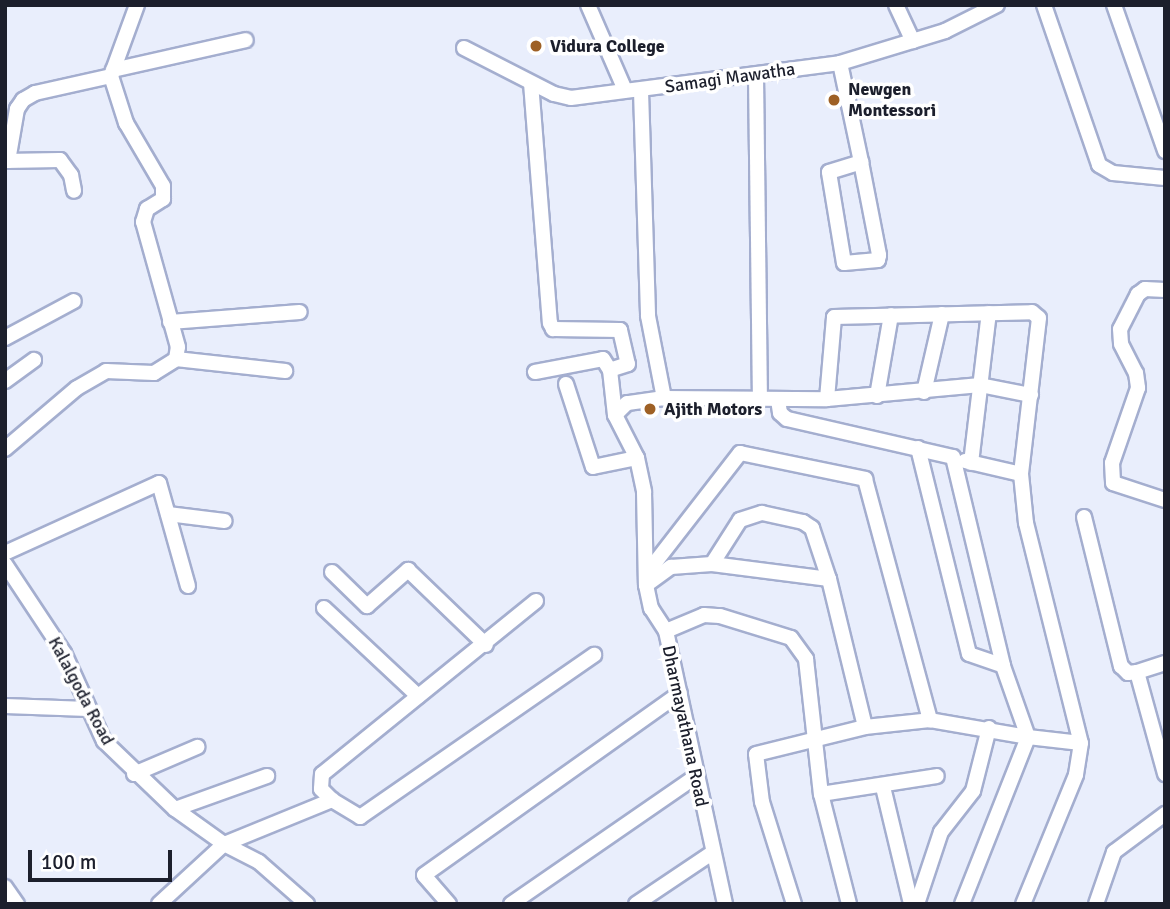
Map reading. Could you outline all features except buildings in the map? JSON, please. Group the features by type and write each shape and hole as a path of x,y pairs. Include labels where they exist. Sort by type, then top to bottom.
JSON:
{"street":[{"path":"137,5 112,73 126,123 163,186 163,199 147,209 143,222 170,322 176,359"},
{"path":"588,5 625,90"},
{"path":"896,5 913,41"},
{"name":"Samagi Mawatha","path":"464,48 531,83 571,98 840,63 913,41 967,12 997,5"},
{"path":"1044,5 1099,165 1113,173 1165,178"},
{"path":"1114,5 1165,151"},
{"path":"74,191 71,175 60,160 6,161 17,109 23,100 35,93 246,40"},
{"path":"840,63 861,162 878,260 844,264 828,178 835,169 861,162"},
{"path":"756,75 760,397"},
{"path":"531,83 550,323 554,329 621,330 628,364 610,370"},
{"path":"640,91 648,316 664,398"},
{"path":"1165,290 1145,289 1139,294 1120,329 1121,344 1136,373 1138,388 1112,463 1113,483 1165,499"},
{"path":"5,338 74,300"},
{"path":"170,322 300,312"},
{"path":"827,399 834,317 1032,312 1039,318 1021,474 1026,523 1081,743 1076,775 1023,904"},
{"path":"971,463 989,313"},
{"path":"924,392 943,314"},
{"path":"877,396 891,315"},
{"path":"5,449 77,388 106,371 154,373 176,359 285,371"},
{"path":"535,372 603,359 610,370 615,415"},
{"path":"5,381 34,360"},
{"path":"566,384 593,467 637,458"},
{"path":"615,415 627,403 664,398 827,399 980,385 1031,395"},
{"path":"778,400 780,413 787,419 1021,474"},
{"name":"Dharmayathana Road","path":"615,415 637,458 644,492 647,579 651,608 666,631 724,904"},
{"path":"918,448 969,654 1003,666"},
{"path":"647,579 740,453 865,479 930,720"},
{"path":"953,457 1003,666 1028,737 962,904"},
{"path":"5,553 159,483 188,586"},
{"path":"712,564 740,520 762,513 812,528 829,579 865,727"},
{"path":"169,514 225,521"},
{"path":"1084,517 1121,666 1128,673 1165,663"},
{"name":"Kalalgoda Road","path":"5,564 64,653 104,741 134,774 176,809 224,844 259,862 306,903"},
{"path":"647,579 671,568 712,564 829,579"},
{"path":"332,572 367,606 408,570 486,645"},
{"path":"536,601 486,645 322,774 321,789 332,800 360,817 594,655"},
{"path":"324,608 418,696"},
{"path":"666,631 704,615 791,638 806,659 818,740 821,794 849,904"},
{"path":"1137,672 1165,774"},
{"path":"449,904 424,875 680,693"},
{"path":"5,706 88,709"},
{"path":"794,904 762,802 756,754 865,727 930,720 1081,743"},
{"path":"917,904 941,832 972,791 989,728"},
{"path":"134,774 197,747"},
{"path":"176,809 267,776"},
{"path":"821,794 883,787 937,776"},
{"path":"511,904 695,777"},
{"path":"883,787 911,904"},
{"path":"159,904 224,844 332,800"},
{"path":"1096,904 1114,852 1165,814"},
{"path":"636,904 712,853"},
{"path":"5,887 17,904"}],"place":[{"name":"Vidura College","path":"536,46"},
{"name":"Newgen Montessori","path":"834,100"},
{"name":"Ajith Motors","path":"650,409"}]}
